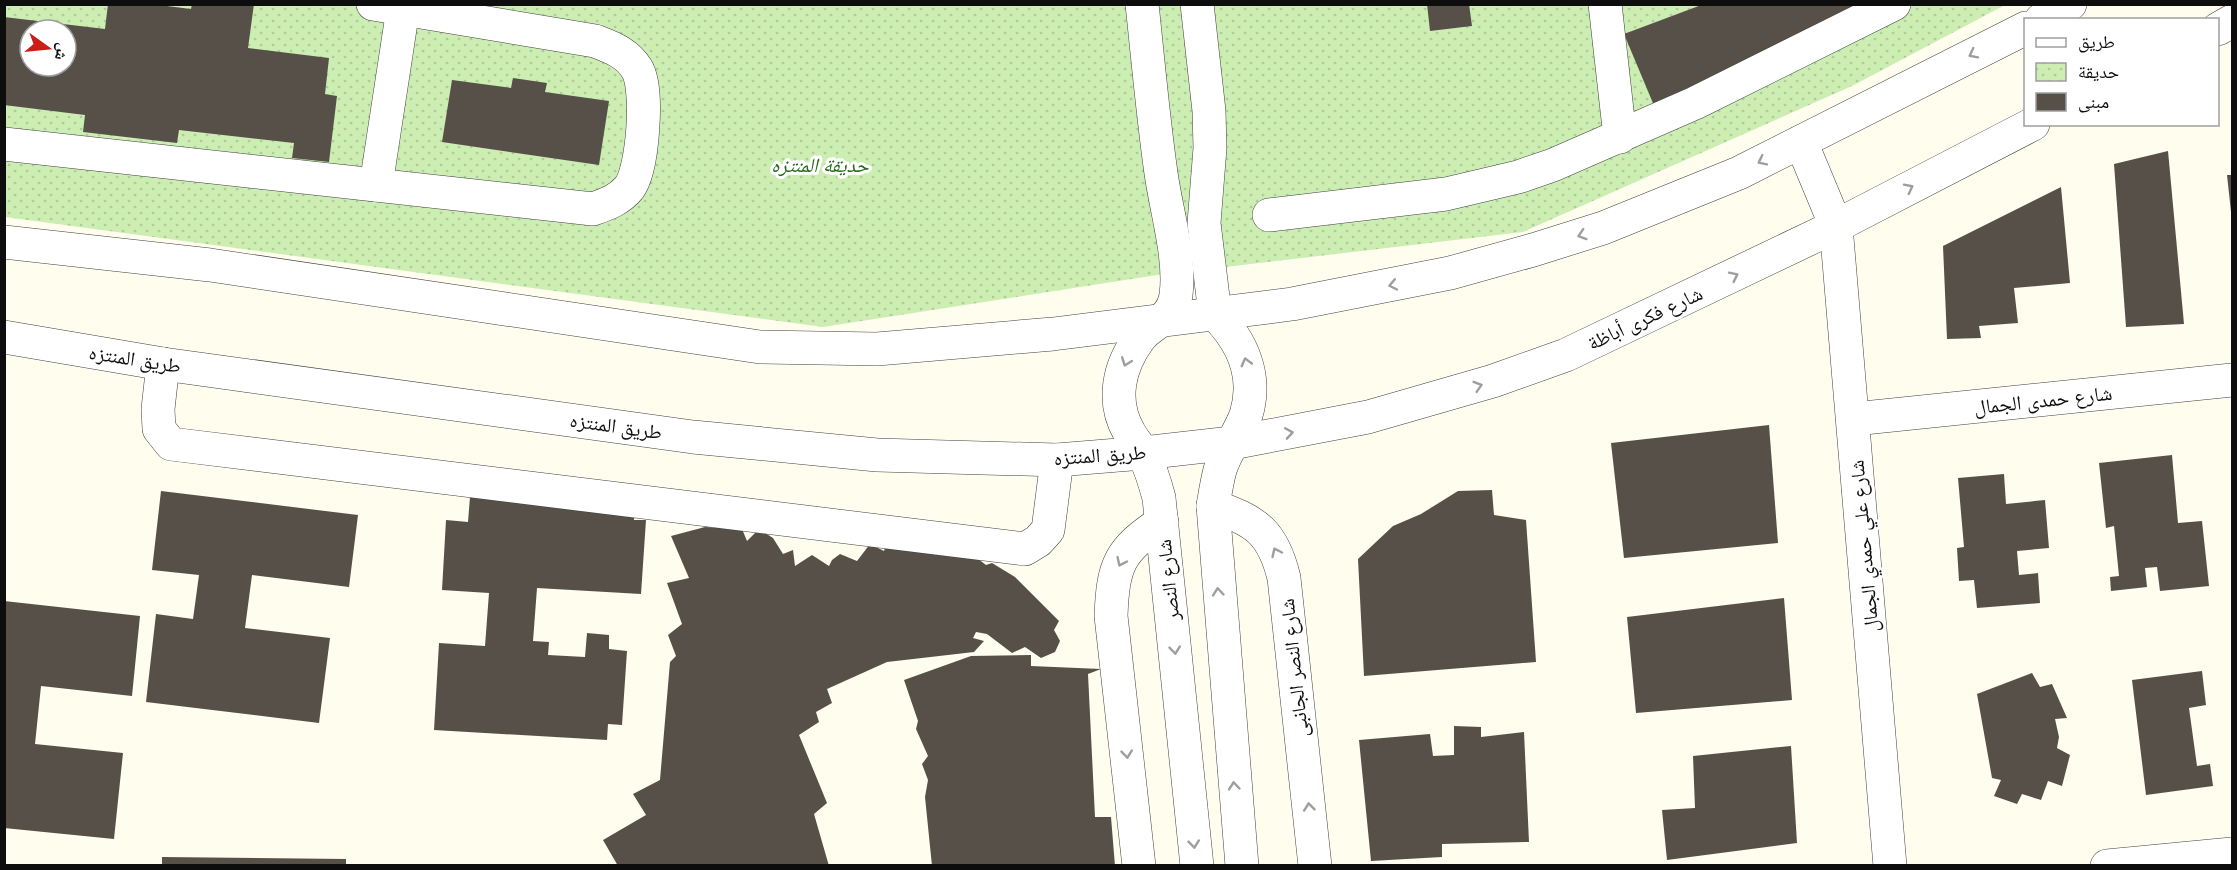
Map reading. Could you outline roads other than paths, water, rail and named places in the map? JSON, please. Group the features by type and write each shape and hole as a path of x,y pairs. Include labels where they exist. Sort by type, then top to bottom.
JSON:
{"street":[{"path":"1142,4 1161,170 1176,272 1176,296 1165,320"},
{"path":"1197,4 1209,111 1204,223 1215,314 1230,329 1242,348 1248,370 1250,393 1245,415 1220,470 1213,506 1242,866"},
{"path":"1605,4 1620,136"},
{"path":"1269,215 1446,194 1482,187 1553,165 1769,68 1894,4"},
{"path":"2046,18 2070,4"},
{"path":"4,144 593,209 614,202 630,186 638,166 644,96 638,70 620,50 596,41 388,7 376,185"},
{"path":"4,242 210,265 760,346 878,349 1053,334 1292,304 1450,273 1533,250 1671,202 1801,142 2024,29"},
{"name":"شارع فكرى أباظة","path":"1232,442 1368,417 1444,396 1566,355 1836,226 2028,126"},
{"name":"شارع علي حمدي الجمال","path":"1801,142 1836,226 1890,866"},
{"path":"1161,170 1172,178 1186,180 1198,176 1208,166"},
{"name":"شارع النصر","path":"1165,320 1143,334 1127,356 1120,380 1119,407 1128,432 1143,453 1152,475 1162,522 1197,866"},
{"name":"طريق المنتزه","path":"4,337 163,364 693,437 877,455 1057,460 1143,453 1232,442"},
{"path":"163,364 158,410 159,429 171,444 1024,549 1038,541 1048,530 1057,460"},
{"name":"شارع حمدى الجمال","path":"1854,419 2232,380"},
{"name":"شارع النصر الجانبى","path":"1213,506 1244,517 1264,532 1278,554 1284,578 1315,866"},
{"path":"1139,866 1112,616 1113,587 1120,560 1136,539 1162,522"},
{"path":"2107,866 2232,854"}],"park label":[{"name":"حديقة المنتزه","path":"820,165"}]}
